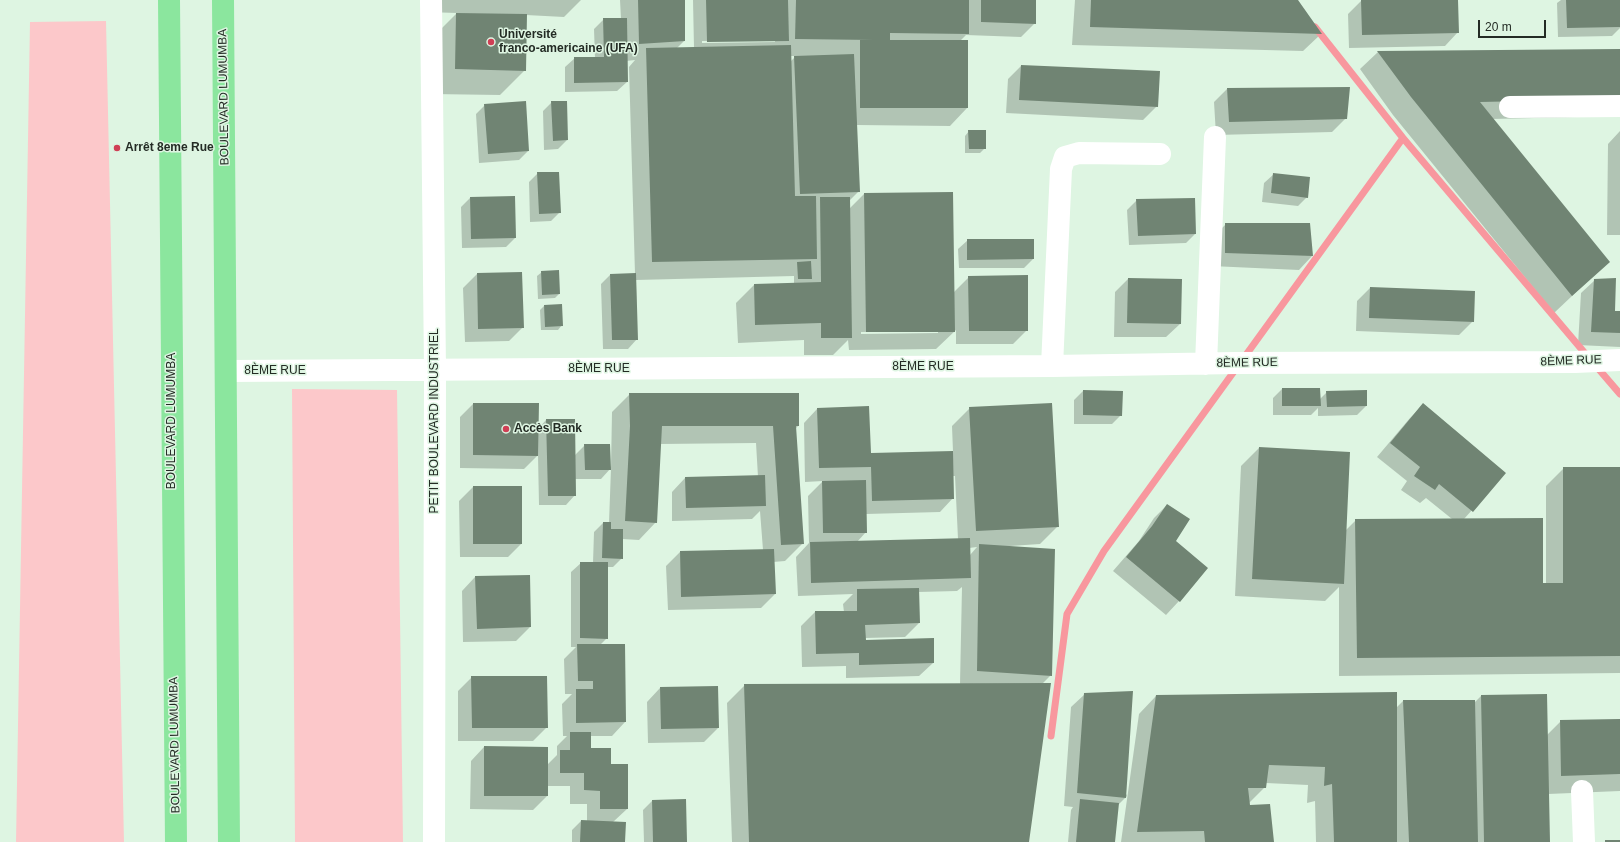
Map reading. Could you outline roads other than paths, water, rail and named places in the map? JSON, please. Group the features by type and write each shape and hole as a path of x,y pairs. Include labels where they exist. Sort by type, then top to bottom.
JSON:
{"highway":[{"name":"BOULEVARD LUMUMBA","path":"169,0 176,842"},
{"name":"BOULEVARD LUMUMBA","path":"224,0 229,842"}],"street":[{"name":"PETIT BOULEVARD INDUSTRIEL","path":"431,0 435,370 434,842"},
{"path":"1510,107 1620,106"},
{"path":"1206,364 1214,137"},
{"path":"1052,366 1061,169 1065,157 1079,153 1160,154"},
{"name":"8ÈME RUE","path":"227,371 1052,366 1206,364 1236,362 1575,362 1620,360"},
{"path":"1582,791 1584,842"}],"waterway":[{"path":"1315,27 1403,138 1589,358"},
{"path":"1051,736 1067,614 1104,551 1403,138"},
{"path":"1596,366 1620,394"}],"place":[{"name":"Université franco-americaine (UFA)","path":"491,42"},
{"name":"Arrêt 8eme Rue","path":"117,148"},
{"name":"Accès Bank","path":"506,429"}]}
